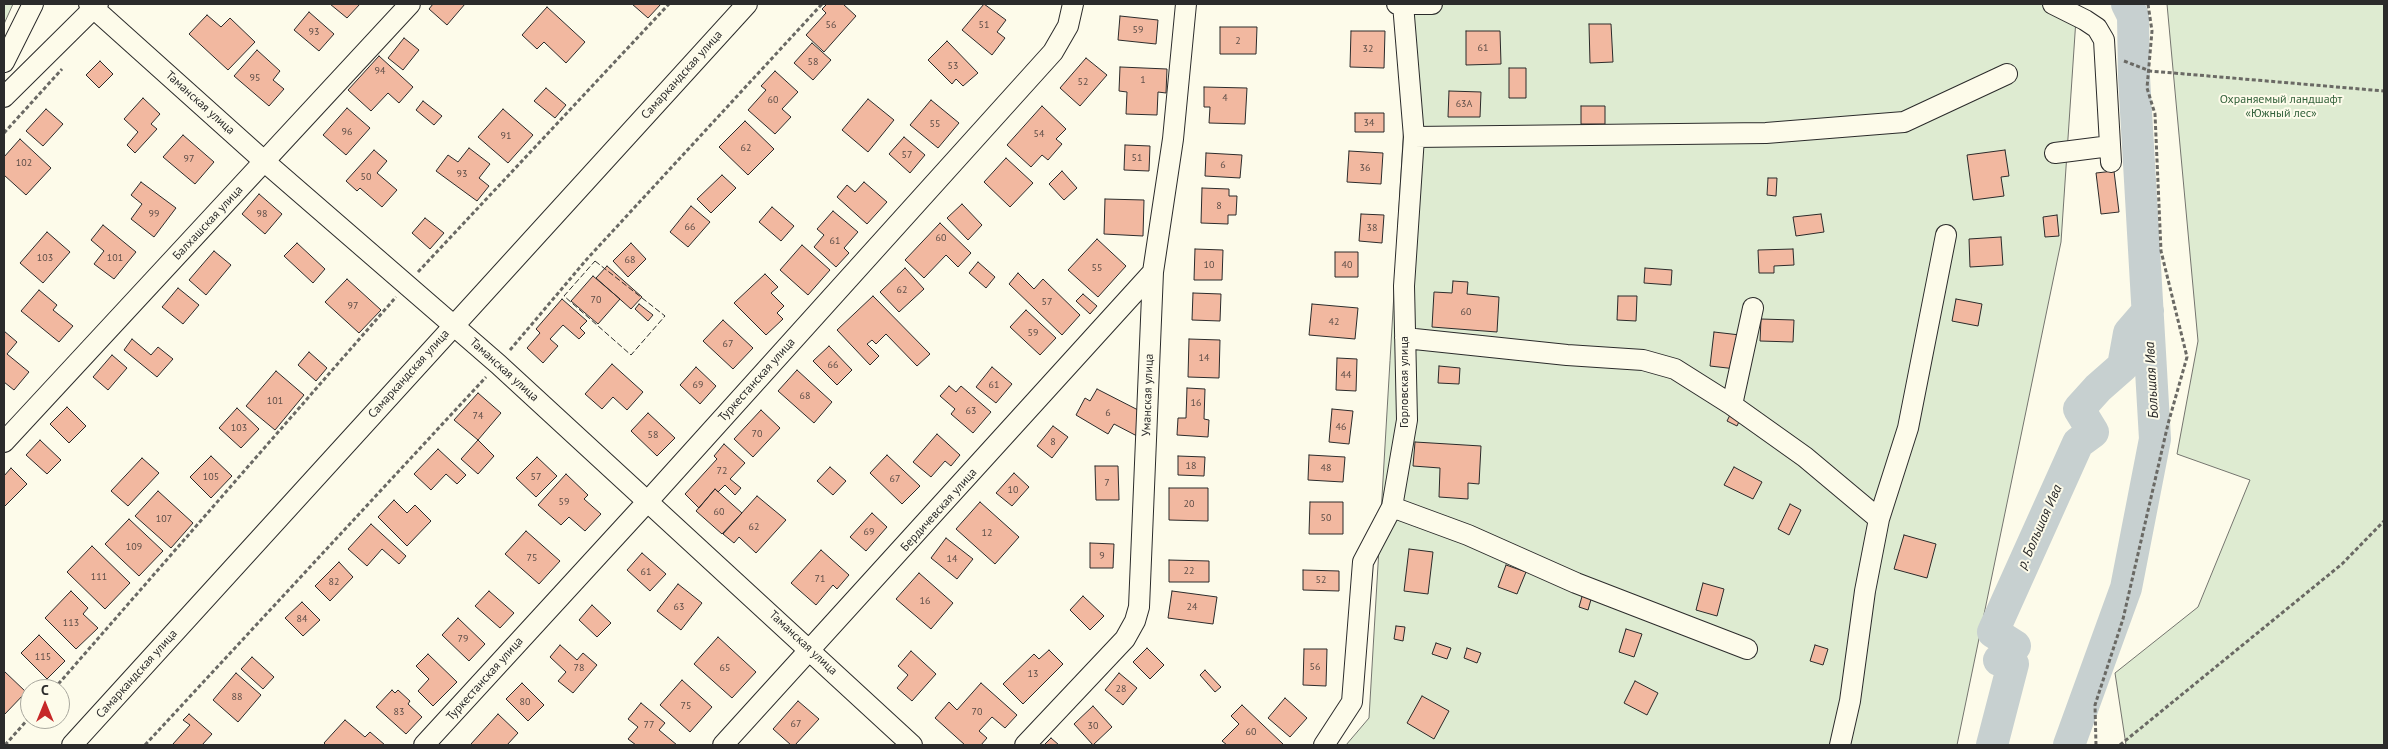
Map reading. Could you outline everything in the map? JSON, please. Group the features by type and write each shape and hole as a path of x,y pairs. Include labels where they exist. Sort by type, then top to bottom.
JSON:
{"street":[{"path":"4,62 33,4"},
{"name":"Балхашская улица","path":"4,442 410,4"},
{"name":"Самаркандская улица","path":"72,745 747,4"},
{"name":"Туркестанская улица","path":"424,745 648,501 1053,52 1068,26 1073,4"},
{"name":"Уманская улица","path":"1025,745 1125,639 1135,621 1139,607 1153,272 1173,139 1186,4"},
{"path":"1396,4 1432,4"},
{"name":"Горловская улица","path":"1324,745 1352,702 1363,562 1392,507 1407,420 1404,286 1414,137 1403,4"},
{"path":"2053,4 2086,20 2097,28 2104,40 2111,154 2055,153"},
{"path":"4,97 94,5"},
{"name":"Таманская улица","path":"94,5 265,162 454,325 812,650 912,745"},
{"path":"1414,137 1766,133 1904,122 2007,74"},
{"path":"1840,745 1850,701 1866,591 1879,519 1908,428 1946,235"},
{"name":"Бердичевская улица","path":"723,745 812,650 1153,272"},
{"path":"1732,405 1753,308"},
{"path":"1405,338 1643,360 1675,369 1732,405 1805,457 1879,519"},
{"path":"1392,507 1468,534 1576,583 1747,649"}],"path":[{"path":"63,679 406,285 669,4"},
{"path":"2096,745 2095,705 2123,619 2168,424 2187,357 2161,251 2156,114 2147,88 2150,71 2152,30 2148,4"},
{"path":"2105,54 2150,71 2384,91"},
{"path":"4,133 68,62"},
{"path":"2120,745 2342,564 2384,521"},
{"path":"5,745 20,728"}],"green space":[{"path":"4,4 13,4 4,24"},
{"path":"1411,4 2077,4 2061,242 1957,745 1346,745 1369,718"},
{"name":"Охраняемый ландшафт «Южный лес»","path":"2167,4 2384,4 2384,745 2126,745 2115,673 2198,607 2250,480 2177,454 2198,341"}],"building":[{"path":"330,4 360,4 347,18"},
{"path":"433,4 465,4 447,25 429,9"},
{"path":"632,4 661,4 648,18"},
{"path":"827,4 843,4 856,16 824,52 806,35 826,13 822,9"},
{"path":"984,4 1006,20 997,32 1005,38 992,55 962,30"},
{"path":"547,7 585,42 566,63 544,42 537,49 522,35"},
{"path":"309,12 334,34 319,51 294,30"},
{"path":"207,15 221,27 230,18 255,42 228,70 189,34"},
{"path":"1120,16 1158,20 1156,44 1118,40"},
{"path":"1589,24 1611,24 1613,62 1590,63"},
{"path":"1220,27 1257,27 1256,54 1220,54"},
{"path":"1351,31 1385,31 1384,68 1350,67"},
{"path":"1466,31 1500,31 1501,64 1466,65"},
{"path":"404,38 419,50 403,70 388,58"},
{"path":"947,41 978,73 963,86 956,79 952,84 928,60"},
{"path":"812,43 831,60 813,80 794,63"},
{"path":"257,50 280,71 273,80 284,89 269,106 234,76"},
{"path":"379,56 413,87 399,103 388,93 371,111 348,90"},
{"path":"1086,58 1107,75 1080,106 1060,88"},
{"path":"100,61 113,74 99,88 86,75"},
{"path":"1120,67 1167,69 1166,93 1158,92 1157,115 1126,114 1127,92 1119,91"},
{"path":"1509,68 1526,68 1526,98 1509,98"},
{"path":"775,71 798,92 782,109 791,117 775,134 748,110 766,90 761,86"},
{"path":"1204,87 1247,88 1245,124 1209,123 1210,107 1204,107"},
{"path":"546,88 566,105 555,118 534,101"},
{"path":"1449,91 1481,92 1480,117 1448,117"},
{"path":"143,98 160,114 151,124 157,129 135,153 127,145 138,132 124,119"},
{"path":"868,99 894,120 868,152 842,130"},
{"path":"931,100 959,123 938,148 910,125"},
{"path":"423,101 442,116 434,125 416,110"},
{"path":"1042,106 1066,129 1056,139 1062,144 1048,160 1042,155 1031,167 1007,145"},
{"path":"1581,106 1605,106 1605,124 1581,124"},
{"path":"347,108 370,128 346,155 323,135"},
{"path":"46,109 63,124 43,146 26,131"},
{"path":"503,109 533,135 508,163 478,137"},
{"path":"1355,113 1384,113 1384,132 1355,132"},
{"path":"745,121 774,149 748,175 719,147"},
{"path":"183,135 214,162 195,184 163,157"},
{"path":"904,137 925,155 910,173 889,154"},
{"path":"20,139 51,168 26,195 4,175 4,157"},
{"path":"1125,145 1150,146 1149,171 1124,170"},
{"path":"469,148 490,164 479,178 489,186 477,201 436,171 448,155 458,162"},
{"path":"374,150 387,161 377,173 397,190 382,207 360,188 357,191 346,181"},
{"path":"2005,150 2009,176 2001,177 2004,196 1973,200 1967,155"},
{"path":"1349,151 1383,153 1381,184 1347,182"},
{"path":"1206,153 1242,155 1240,178 1205,176"},
{"path":"1006,158 1033,183 1010,207 984,182"},
{"path":"1062,171 1077,188 1064,200 1049,184"},
{"path":"2114,171 2119,212 2101,214 2096,173"},
{"path":"722,175 736,188 711,213 697,199"},
{"path":"1768,178 1777,178 1776,196 1767,195"},
{"path":"141,182 176,208 154,237 131,219 142,204 131,195"},
{"path":"864,182 887,202 867,224 837,197 847,185 855,192"},
{"path":"1202,188 1229,189 1229,196 1237,196 1236,215 1228,215 1228,224 1201,223"},
{"path":"259,194 282,214 265,234 242,214"},
{"path":"1105,199 1144,200 1143,236 1104,234"},
{"path":"962,204 982,225 968,240 947,218"},
{"path":"691,206 710,222 688,247 670,232"},
{"path":"772,207 794,226 781,241 759,222"},
{"path":"833,211 858,232 844,248 849,253 836,267 814,247 824,235 817,229"},
{"path":"1361,214 1384,215 1382,243 1359,241"},
{"path":"1821,214 1824,232 1796,236 1793,217"},
{"path":"2057,215 2059,236 2045,237 2043,217"},
{"path":"425,218 444,233 430,249 412,233"},
{"path":"940,223 971,253 958,267 946,255 924,278 905,260"},
{"path":"103,225 136,252 114,279 94,264 104,251 91,240"},
{"path":"47,232 70,252 43,283 20,263"},
{"path":"2001,237 2003,265 1970,267 1969,239"},
{"path":"1097,239 1126,266 1098,297 1068,270"},
{"path":"297,243 325,269 313,283 284,256"},
{"path":"631,243 646,259 628,277 613,261"},
{"path":"802,245 830,270 808,295 780,270"},
{"path":"1195,249 1223,250 1222,280 1194,280"},
{"path":"1793,249 1794,265 1774,266 1774,273 1759,273 1758,250"},
{"path":"214,251 231,265 206,295 189,280"},
{"path":"1335,252 1358,252 1358,277 1335,277"},
{"path":"978,262 995,277 986,288 969,273"},
{"path":"607,266 642,297 631,309 596,278"},
{"path":"905,268 924,289 899,312 880,292"},
{"path":"1645,268 1672,270 1671,285 1644,283"},
{"path":"1018,273 1034,289 1043,279 1080,315 1062,335 1009,284"},
{"path":"765,274 778,287 771,293 784,306 777,313 783,319 766,335 734,303"},
{"path":"593,276 620,299 598,324 571,301"},
{"path":"347,279 381,310 359,333 325,302"},
{"path":"1453,281 1468,282 1467,294 1499,297 1497,332 1432,327 1434,292 1452,293"},
{"path":"178,288 199,305 183,324 162,307"},
{"path":"39,290 57,305 53,310 73,326 59,342 21,311"},
{"path":"1193,293 1221,294 1220,321 1192,320"},
{"path":"1083,294 1097,306 1090,314 1076,301"},
{"path":"873,296 930,354 917,366 886,334 876,344 872,340 867,344 879,356 870,365 837,330"},
{"path":"1618,296 1637,296 1636,321 1617,320"},
{"path":"562,299 587,321 580,328 585,333 579,339 563,325 550,339 558,346 543,363 527,348 540,333 536,329"},
{"path":"1956,299 1982,304 1978,326 1952,321"},
{"path":"639,304 653,315 648,321 635,309"},
{"path":"1312,304 1358,308 1355,339 1309,335"},
{"path":"1026,310 1056,338 1040,355 1010,327"},
{"path":"1761,319 1794,320 1793,342 1760,341"},
{"path":"723,320 753,348 733,369 703,341"},
{"path":"4,331 17,342 7,354 29,372 14,390 4,382"},
{"path":"1714,332 1740,335 1736,369 1710,366"},
{"path":"132,339 151,355 158,347 173,359 157,377 124,350"},
{"path":"1189,339 1220,340 1219,378 1188,377"},
{"path":"829,346 852,370 837,385 813,361"},
{"path":"309,352 327,368 316,381 298,365"},
{"path":"112,355 127,368 108,390 93,377"},
{"path":"1337,358 1357,359 1356,391 1336,390"},
{"path":"612,364 643,392 627,410 613,397 602,409 585,394"},
{"path":"1439,366 1460,368 1459,384 1438,383"},
{"path":"696,367 716,386 700,404 680,385"},
{"path":"992,367 1012,384 996,403 976,387"},
{"path":"797,370 832,402 814,423 778,391"},
{"path":"276,371 304,395 275,430 246,406"},
{"path":"949,386 956,392 961,386 991,412 973,433 951,414 955,409 940,396"},
{"path":"1187,388 1205,389 1204,419 1209,420 1208,437 1177,435 1178,418 1186,418"},
{"path":"1097,389 1140,411 1137,436 1114,424 1108,434 1076,415 1085,398 1090,401"},
{"path":"478,393 501,413 478,440 454,420"},
{"path":"67,407 86,426 69,443 50,424"},
{"path":"237,408 259,429 241,448 219,428"},
{"path":"1332,409 1353,411 1349,444 1329,442"},
{"path":"1733,409 1743,413 1737,426 1727,421"},
{"path":"761,410 780,428 753,457 734,439"},
{"path":"648,413 675,438 657,456 631,431"},
{"path":"1053,426 1068,437 1052,458 1037,446"},
{"path":"937,434 960,455 951,466 945,461 931,477 913,462"},
{"path":"40,440 61,460 47,474 26,455"},
{"path":"478,440 494,456 478,474 461,459"},
{"path":"1415,442 1481,446 1479,484 1468,483 1468,499 1439,497 1440,468 1413,466"},
{"path":"724,444 745,463 730,479 741,488 735,495 725,485 718,492 715,489 699,508 685,494 717,459 714,456"},
{"path":"438,449 466,475 457,484 446,474 431,490 414,474"},
{"path":"887,455 920,486 902,504 870,473"},
{"path":"1309,455 1345,457 1343,482 1308,480"},
{"path":"211,456 232,476 211,498 190,477"},
{"path":"1178,456 1205,457 1204,476 1178,475"},
{"path":"537,457 557,476 536,497 516,478"},
{"path":"142,458 159,473 128,506 111,491"},
{"path":"1095,466 1118,466 1119,500 1096,500"},
{"path":"830,467 846,481 833,495 817,481"},
{"path":"1734,467 1762,482 1753,499 1724,485"},
{"path":"11,468 27,484 4,507 4,476"},
{"path":"1014,473 1029,487 1012,506 996,493"},
{"path":"566,474 588,495 584,499 601,514 585,531 569,517 561,525 538,505"},
{"path":"1169,488 1208,488 1208,521 1169,520"},
{"path":"715,489 742,513 722,534 696,511"},
{"path":"158,491 193,523 171,548 135,516"},
{"path":"757,496 786,520 756,553 739,537 734,543 723,534"},
{"path":"394,500 407,513 415,505 431,521 407,546 378,517"},
{"path":"980,502 1019,537 995,564 956,529"},
{"path":"1310,502 1343,502 1343,534 1309,534"},
{"path":"1790,504 1801,510 1789,535 1778,529"},
{"path":"872,513 887,527 866,551 850,537"},
{"path":"129,519 163,551 139,576 105,544"},
{"path":"371,524 406,556 399,564 382,549 367,566 348,549"},
{"path":"526,531 560,561 539,584 505,554"},
{"path":"1904,535 1936,544 1927,578 1894,569"},
{"path":"946,538 973,559 957,579 931,558"},
{"path":"1090,543 1114,544 1113,568 1090,568"},
{"path":"92,546 130,583 105,609 67,572"},
{"path":"1409,549 1433,552 1428,594 1404,591"},
{"path":"821,550 849,575 837,589 833,585 816,605 791,583"},
{"path":"642,553 666,574 650,591 627,570"},
{"path":"1169,560 1209,561 1209,582 1169,582"},
{"path":"339,562 353,577 330,601 315,586"},
{"path":"1506,565 1526,572 1517,594 1498,587"},
{"path":"1303,570 1339,571 1339,591 1303,590"},
{"path":"919,573 953,603 931,629 896,599"},
{"path":"1703,583 1724,589 1717,616 1696,610"},
{"path":"678,584 702,603 681,630 657,611"},
{"path":"71,591 88,608 83,614 98,628 76,649 45,618"},
{"path":"489,591 514,613 500,628 475,606"},
{"path":"1172,591 1217,597 1213,624 1168,618"},
{"path":"1583,593 1592,596 1588,610 1579,607"},
{"path":"1083,596 1104,616 1090,630 1070,610"},
{"path":"302,602 320,620 303,636 285,618"},
{"path":"592,605 611,623 597,637 579,620"},
{"path":"458,618 485,644 469,661 442,635"},
{"path":"1396,626 1405,627 1403,641 1394,639"},
{"path":"1626,629 1642,634 1634,657 1619,652"},
{"path":"39,635 65,661 47,679 21,653"},
{"path":"718,637 756,672 732,698 694,664"},
{"path":"1436,643 1451,648 1447,659 1432,654"},
{"path":"560,645 577,660 583,653 597,665 573,693 558,681 566,672 550,657"},
{"path":"1815,645 1828,649 1823,665 1810,661"},
{"path":"1147,648 1164,665 1150,679 1133,662"},
{"path":"1467,648 1481,653 1477,663 1464,658"},
{"path":"1304,649 1327,649 1326,686 1303,685"},
{"path":"1049,650 1063,664 1023,704 1003,684 1034,654 1039,659"},
{"path":"911,651 936,674 912,701 897,688 908,675 898,666"},
{"path":"428,654 457,682 433,706 418,691 429,679 416,666"},
{"path":"252,657 274,677 263,689 241,669"},
{"path":"1205,670 1221,687 1215,692 1200,675"},
{"path":"4,671 20,686 20,698 4,715"},
{"path":"236,673 261,695 238,722 213,700"},
{"path":"1119,673 1137,688 1123,705 1105,690"},
{"path":"682,680 712,707 690,732 660,705"},
{"path":"1635,681 1658,693 1647,715 1624,703"},
{"path":"522,683 544,705 528,721 506,699"},
{"path":"981,683 1017,715 1005,728 992,717 979,731 987,738 981,745 965,745 935,718 949,702 957,710"},
{"path":"392,690 395,693 398,690 410,701 408,704 422,717 406,734 376,707"},
{"path":"1422,696 1449,711 1434,739 1407,723"},
{"path":"1285,698 1307,718 1290,737 1268,718"},
{"path":"798,701 819,719 795,745 791,745 773,729"},
{"path":"641,703 665,723 659,730 677,745 636,745 628,739 638,727 628,719"},
{"path":"1242,705 1283,744 1227,745 1222,741 1239,724 1231,716"},
{"path":"1093,706 1112,727 1093,745 1074,724"},
{"path":"189,714 212,734 202,745 174,745 190,725 183,720"},
{"path":"498,714 518,733 507,745 471,744"},
{"path":"345,720 365,737 370,732 385,745 326,745 324,743"},
{"path":"1051,738 1059,745 1044,745"}],"waterway":[{"name":"Большая Ива","path":"2069,745 2126,588 2155,439 2134,77 2133,16 2127,4"},
{"name":"р. Большая Ива","path":"1992,745 2013,664 1999,660 2015,646 1993,632 2078,443 2093,432 2079,409 2098,388 2123,366 2129,333 2148,311"}],"fence":[{"path":"595,261 665,316 631,355 564,296 595,261"}]}
